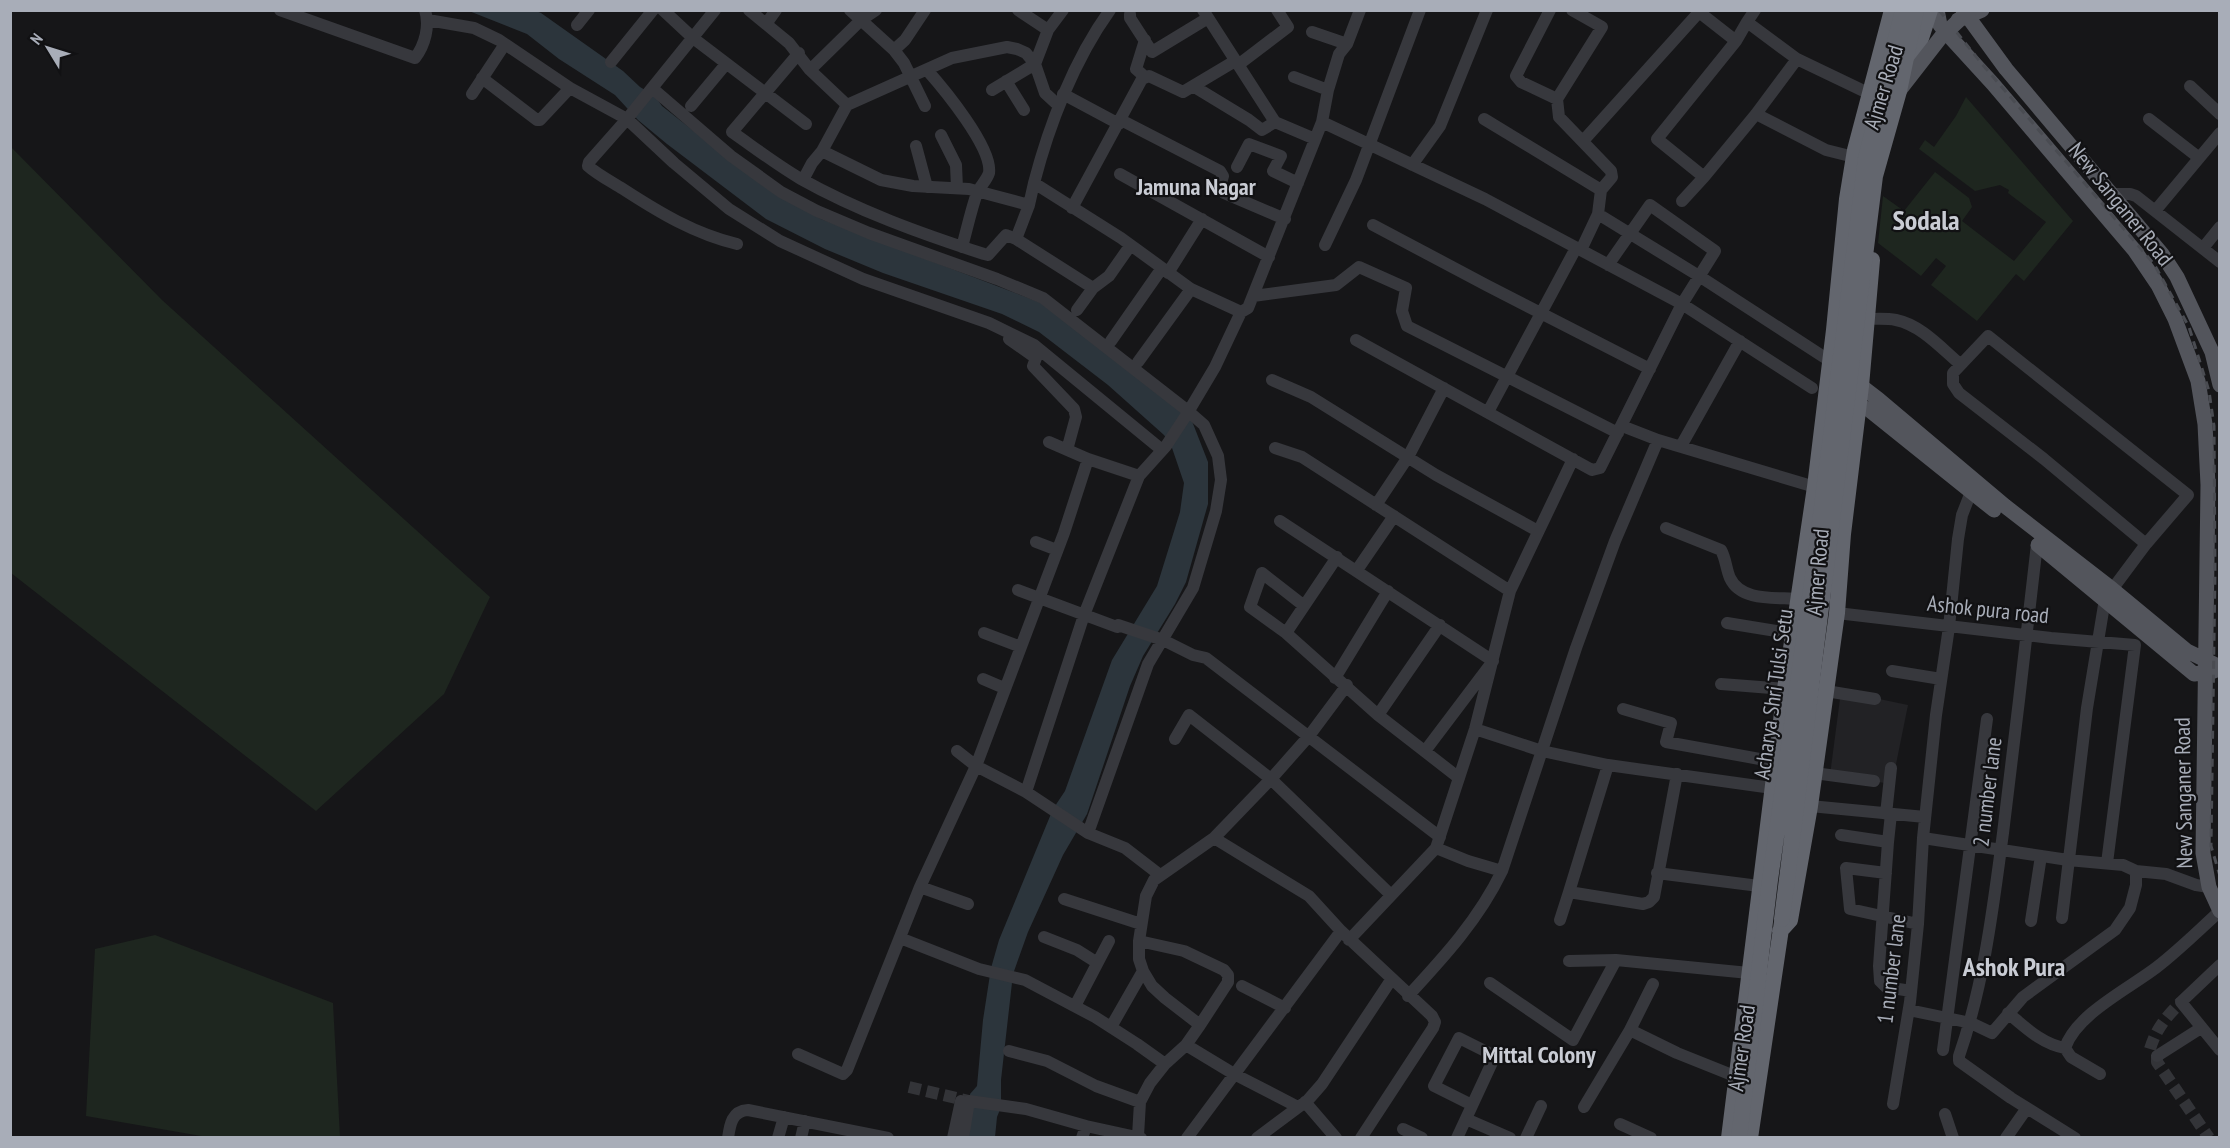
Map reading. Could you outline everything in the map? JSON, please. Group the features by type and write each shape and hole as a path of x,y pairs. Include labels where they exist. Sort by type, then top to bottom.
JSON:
{"highway":[{"name":"Acharya Shri Tulsi Setu","path":"1781,925 1875,176 1899,91 1916,10"},
{"name":"Ajmer Road","path":"1729,1137 1785,689 1815,487 1819,392 1829,369 1847,199 1854,157 1870,94 1894,16"},
{"name":"Acharya Shri Tulsi Setu","path":"1739,1137 1770,880 1816,554 1866,158 1894,16"},
{"name":"Ajmer Road","path":"1750,1137 1781,925 1790,920 1810,806 1837,613 1843,534 1861,386 1877,212 1886,157 1933,18"}],"main road":[{"path":"1894,16 1910,10"},
{"path":"1894,16 1933,18 1971,12"},
{"path":"1899,91 1941,37 1971,12"},
{"name":"New Sanganer Road","path":"1971,12 2006,69 2162,254 2177,277 2212,352 2220,385"},
{"name":"New Sanganer Road","path":"1933,18 1993,84 2135,251 2158,285 2175,319 2198,381 2205,424 2208,485 2203,853 2210,887 2220,911"},
{"path":"1829,369 1861,386 2108,594"},
{"path":"1819,392 1868,409 2037,544 2187,651 2204,667 2220,669"}],"street":[{"path":"280,10 415,58 424,40 427,15 474,28 505,44 570,88 627,119 690,177 729,209 780,241 863,279 988,322 1034,345 1164,448"},
{"path":"577,25 589,10"},
{"path":"612,63 653,10"},
{"path":"663,10 693,38 806,124"},
{"path":"715,10 627,119 588,162 588,166 689,229 713,239 737,244"},
{"path":"749,10 799,53 810,70 847,105"},
{"path":"766,24 776,10"},
{"path":"850,10 894,50 904,63 925,106"},
{"path":"810,70 861,20 876,10"},
{"path":"894,50 905,40 925,10"},
{"path":"1018,10 1048,30"},
{"path":"992,90 1035,64 1048,30 1063,10"},
{"path":"1016,239 1029,205 1060,100 1110,10"},
{"path":"1145,40 1136,69 1145,77 1149,76 1183,92 1236,63 1288,27 1277,10"},
{"path":"1026,792 1084,615 1139,476 1164,448 1188,412 1215,367 1241,312 1248,309 1322,122 1328,90 1339,54 1347,44 1360,10"},
{"path":"1325,245 1356,180 1420,10"},
{"path":"1412,165 1440,126 1487,10"},
{"path":"1488,412 1540,313 1598,213 1601,190 1612,177 1611,171 1559,117 1557,99 1602,27 1572,10"},
{"path":"1704,177 1657,139 1736,41 1755,10"},
{"path":"1583,141 1700,11 1736,41"},
{"path":"1131,12 1130,18 1152,52 1205,14 1275,122 1315,139"},
{"path":"1546,12 1516,75 1521,82 1557,99"},
{"path":"1747,22 1797,59 1870,94"},
{"path":"1312,32 1347,44"},
{"path":"472,94 505,44"},
{"path":"803,180 847,105 952,58 1007,47 1026,53 1035,64 1045,93 1120,122 1220,171 1223,176 1220,186 1224,193 1285,219"},
{"path":"799,53 732,132 776,164 855,205 988,255 1003,236 1016,239 1093,288"},
{"path":"1682,201 1756,114 1797,59"},
{"path":"691,106 726,64"},
{"path":"927,70 960,110 989,164 989,174 978,190 962,247"},
{"path":"1072,208 1145,77"},
{"path":"1294,77 1328,90"},
{"path":"482,78 537,120 540,120 570,88"},
{"path":"1006,81 1024,110"},
{"path":"1192,86 1262,130 1275,122"},
{"path":"2190,86 2220,114"},
{"path":"651,90 731,156 781,192 817,211 869,233 1043,298 1204,425 1220,464 1221,488 1216,512 1192,588 1148,664 1088,834"},
{"path":"1756,114 1826,150 1854,157"},
{"path":"1484,119 1601,190"},
{"path":"2149,119 2198,157"},
{"path":"1322,122 1485,199 1682,304 1819,392"},
{"path":"2156,211 2220,133"},
{"path":"941,135 957,165 957,188"},
{"path":"1237,167 1249,144 1281,156 1273,171 1298,183"},
{"path":"916,146 927,187"},
{"path":"822,151 881,180 927,187 978,190 1029,205"},
{"path":"1120,174 1269,257"},
{"path":"1034,183 1121,238 1191,289 1241,312"},
{"path":"2112,194 2134,194 2220,262"},
{"path":"1356,340 1592,470 1600,468 1682,304 1715,251 1650,205 1608,265"},
{"path":"1598,213 1699,276 1829,369"},
{"path":"1112,341 1202,219"},
{"path":"1373,225 1650,369"},
{"path":"2203,248 2220,227"},
{"path":"1077,310 1093,288 1109,276 1130,246"},
{"path":"1253,296 1336,285 1359,267 1406,288 1402,311 1407,326 1620,430 1815,487"},
{"path":"1138,362 1191,289"},
{"path":"1866,319 1896,320 1912,326 1960,364"},
{"path":"2062,918 2096,642 2108,594 2146,544 2188,495 1988,336 1953,373 1953,384 1959,393 2044,459 2146,544"},
{"path":"1008,339 1036,358 1033,366 1074,409 1076,417 1067,450"},
{"path":"1681,446 1740,341"},
{"path":"1272,380 1325,405 1436,475 1538,531"},
{"path":"1376,505 1408,457 1444,388"},
{"path":"1408,996 1447,955 1471,924 1502,871 1615,541 1658,440"},
{"path":"1049,442 1088,459 1139,476"},
{"path":"1275,448 1302,457 1510,591"},
{"path":"798,1054 843,1074 847,1070 920,887 975,766 1057,550 1088,459"},
{"path":"1187,1137 1285,1008 1345,936 1391,895 1438,842 1475,729 1510,591 1573,459"},
{"path":"1810,806 1925,817 1958,539 1962,515 1971,492"},
{"path":"1357,570 1394,516"},
{"path":"1280,521 1493,661"},
{"path":"1666,528 1721,550 1731,580 1737,589 1749,595 1799,599"},
{"path":"1036,542 1057,550"},
{"name":"2 number lane","path":"2027,1108 1959,1061 1971,1023 1992,913 2037,544"},
{"path":"1286,633 1337,557"},
{"path":"1303,605 1262,573 1250,608 1286,633 1378,715 1459,778"},
{"path":"1018,590 1084,615 1163,640 1193,656 1206,658 1309,736 1438,842 1468,861 1502,871"},
{"path":"1335,678 1389,591"},
{"name":"Ashok pura road","path":"1837,613 1949,627 2135,645 2106,863"},
{"path":"1727,623 1794,634"},
{"path":"1378,715 1440,625"},
{"path":"984,633 1021,647"},
{"path":"1425,752 1493,661"},
{"path":"1892,671 1941,680"},
{"path":"982,679 1004,688"},
{"path":"1720,684 1785,689"},
{"path":"1200,1025 1152,986 1143,972 1139,959 1139,941 1146,896 1154,880 1214,838 1271,779 1309,736 1347,685"},
{"path":"1826,691 1875,699"},
{"path":"1623,710 1671,723 1666,742 1776,762"},
{"path":"1174,739 1189,715 1271,779 1391,895"},
{"path":"1943,1050 1987,718"},
{"path":"1475,729 1542,751 1608,765 1772,788"},
{"path":"957,751 975,766 1026,792 1088,834 1125,848 1160,875"},
{"path":"1560,920 1608,765"},
{"path":"1891,768 1880,981 1886,987 1911,991"},
{"path":"1814,773 1874,781"},
{"path":"1569,892 1644,904 1649,902 1653,897 1677,774"},
{"name":"1 number lane","path":"1893,1104 1909,1010 1918,924 1925,817"},
{"path":"1841,835 1888,842"},
{"path":"1214,838 1309,896 1345,936 1435,1022 1361,1137"},
{"path":"1923,838 2068,860 2123,865 2136,871 2166,874 2196,885 2210,887"},
{"path":"2031,921 2041,856"},
{"path":"1886,873 1847,868 1845,870 1851,910 1918,924"},
{"path":"1909,1010 1971,1023 1989,1033 1994,1031 2023,997 2115,930 2130,908 2136,885 2136,871"},
{"path":"1657,873 1759,886"},
{"path":"920,887 968,904"},
{"path":"1064,899 1141,924"},
{"path":"2100,1074 2070,1057 2065,1048 2068,1039 2093,1013 2154,969 2220,911"},
{"path":"1044,937 1077,950 1096,962"},
{"path":"900,938 979,969 1025,980 1111,1027 1165,1064"},
{"path":"1075,1006 1109,941"},
{"path":"965,1101 1005,1105 1084,1132 1139,1137 1140,1102 1150,1083 1165,1064 1186,1045 1228,982 1228,975 1224,970 1184,951 1139,941"},
{"path":"1569,961 1616,960 1749,973"},
{"path":"1490,983 1573,1040 1616,960"},
{"path":"2220,965 2181,1002 2220,1050"},
{"path":"1111,1027 1143,972"},
{"path":"1257,1137 1301,1105 1322,1084 1392,980"},
{"path":"1584,1107 1630,1030 1653,984"},
{"path":"1242,986 1285,1008"},
{"path":"2008,1013 2034,1035 2055,1046 2065,1048"},
{"path":"2157,1056 2201,1028"},
{"path":"1630,1030 1677,1053 1737,1077"},
{"path":"1457,1137 1466,1119 1472,1106 1495,1056 1459,1038 1434,1086 1472,1106"},
{"path":"1186,1045 1234,1074 1301,1105 1336,1137"},
{"path":"1009,1052 1047,1061 1096,1086 1140,1102"},
{"path":"953,1137 965,1101"},
{"path":"963,1137 965,1101"},
{"path":"1526,1137 1541,1106"},
{"path":"2006,1137 2027,1108 2075,1137"},
{"path":"728,1137 734,1115 740,1110 805,1121 840,1133 888,1137"},
{"path":"1946,1114 1953,1137"},
{"path":"778,1137 784,1117"},
{"path":"1466,1119 1510,1137"},
{"path":"801,1137 805,1121"},
{"path":"1620,1124 1651,1137"},
{"path":"1403,1129 1422,1137"}],"shaded area":[{"path":"534,10 623,71 640,87 655,96 662,106 762,185 821,219 1044,304 1190,416 1208,462 1208,504 1186,582 1143,656 1130,686 1087,814 1063,855 1028,932 1013,974 1001,1080 1001,1107 997,1117 995,1137 968,1137 970,1094 977,1086 983,1020 991,968 999,940 1053,809 1065,791 1112,660 1157,586 1180,512 1184,483 1171,445 1164,435 1108,385 1039,332 1002,314 883,273 825,249 766,219 667,144 638,120 615,95 559,59 527,34 469,11"},
{"path":"1966,97 2073,221 2024,281 2016,274 1977,321 1931,285 1946,266 1936,258 1921,276 1878,243 1883,196 1904,211 1935,172 1969,198 1972,207 1962,221 2014,261 2046,222 2008,193 2009,190 2000,185 1975,191 1919,149 1925,140 1934,147 1956,116"},
{"path":"10,146 162,300 490,597 444,694 316,811 11,573"},
{"path":"1841,691 1908,705 1892,784 1830,775"},
{"path":"155,935 333,1003 340,1137 207,1137 86,1116 95,949"}],"tunnel":[{"path":"2150,1049 2162,1024 2181,1002"},
{"path":"2157,1056 2157,1062 2209,1138"},
{"path":"909,1087 969,1101"}],"railway":[{"path":"1939,10 1982,64 2154,264 2189,327 2209,391 2214,426 2215,572 2211,846 2220,876"}],"district":[{"name":"Jamuna Nagar","path":"1196,187"},
{"name":"Sodala","path":"1926,220"},
{"name":"Ashok Pura","path":"2014,967"},
{"name":"Mittal Colony","path":"1539,1055"}]}
